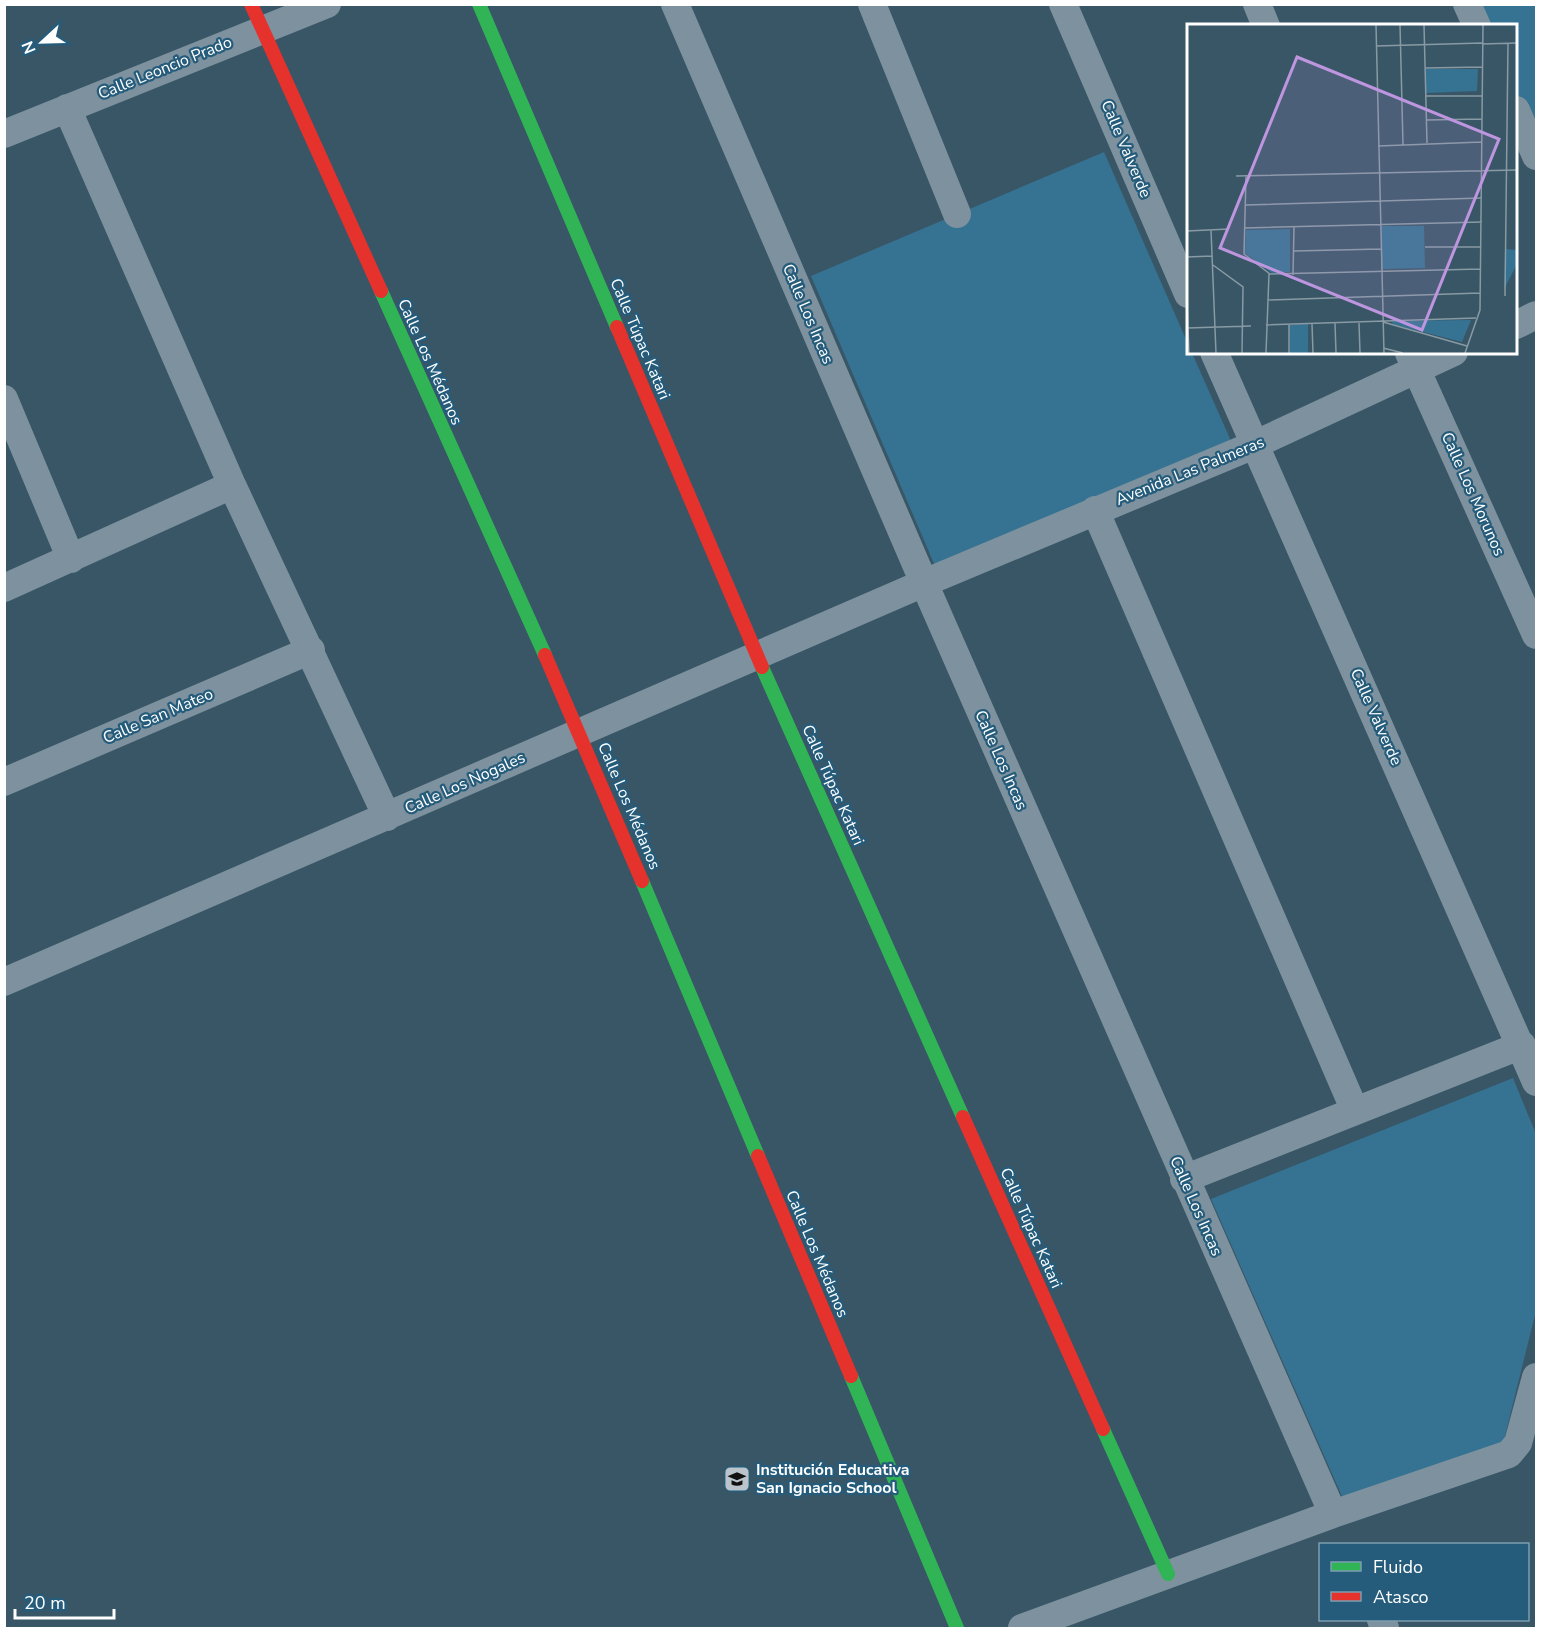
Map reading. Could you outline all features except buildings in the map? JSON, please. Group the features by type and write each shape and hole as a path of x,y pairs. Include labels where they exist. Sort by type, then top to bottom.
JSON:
{"street":[{"name":"Calle Leoncio Prado","path":"4,134 67,108 255,17 327,4"},
{"name":"Calle Túpac Katari","path":"479,4 757,656 1168,1574"},
{"name":"Calle Los Incas","path":"675,4 924,583 1333,1514"},
{"path":"872,4 957,214"},
{"name":"Calle Valverde","path":"1063,4 1187,292"},
{"path":"1257,4 1265,24"},
{"path":"1467,4 1476,24"},
{"name":"Calle Los Médanos","path":"255,17 580,733 957,1629"},
{"path":"67,108 232,486 311,650 387,817"},
{"path":"1517,114 1536,156"},
{"path":"1517,324 1536,315"},
{"name":"Calle Valverde","path":"1215,354 1522,1045 1536,1082"},
{"name":"Avenida Las Palmeras","path":"924,583 1254,445 1413,361 1445,354"},
{"name":"Calle Los Morunos","path":"1413,361 1536,635"},
{"path":"4,399 71,559"},
{"path":"4,588 232,486"},
{"path":"1095,510 1355,1111"},
{"name":"Calle Los Nogales","path":"4,982 924,583"},
{"name":"Calle San Mateo","path":"4,782 311,650"},
{"path":"1184,1179 1522,1045"},
{"path":"1022,1629 1333,1514 1509,1454 1518,1443 1536,1377"}],"shaded area":[{"path":"1469,5 1536,5 1536,161 1517,114 1517,24 1478,24"},
{"path":"1104,152 1187,342 1187,354 1192,354 1235,450 938,573 811,276"},
{"path":"1513,1078 1536,1134 1536,1311 1503,1444 1344,1501 1211,1199"}],"traffic: fast":[{"path":"479,4 617,327"},
{"path":"381,291 545,655"},
{"path":"762,667 963,1117"},
{"path":"642,881 758,1156"},
{"path":"851,1376 957,1628"},
{"path":"1103,1429 1168,1574"}],"traffic: jam":[{"path":"251,4 381,291"},
{"path":"617,327 762,667"},
{"path":"545,655 642,881"},
{"path":"963,1117 1103,1429"},
{"path":"758,1156 851,1376"}],"place":[{"name":"Institución Educativa San Ignacio School","path":"737,1479"}]}
